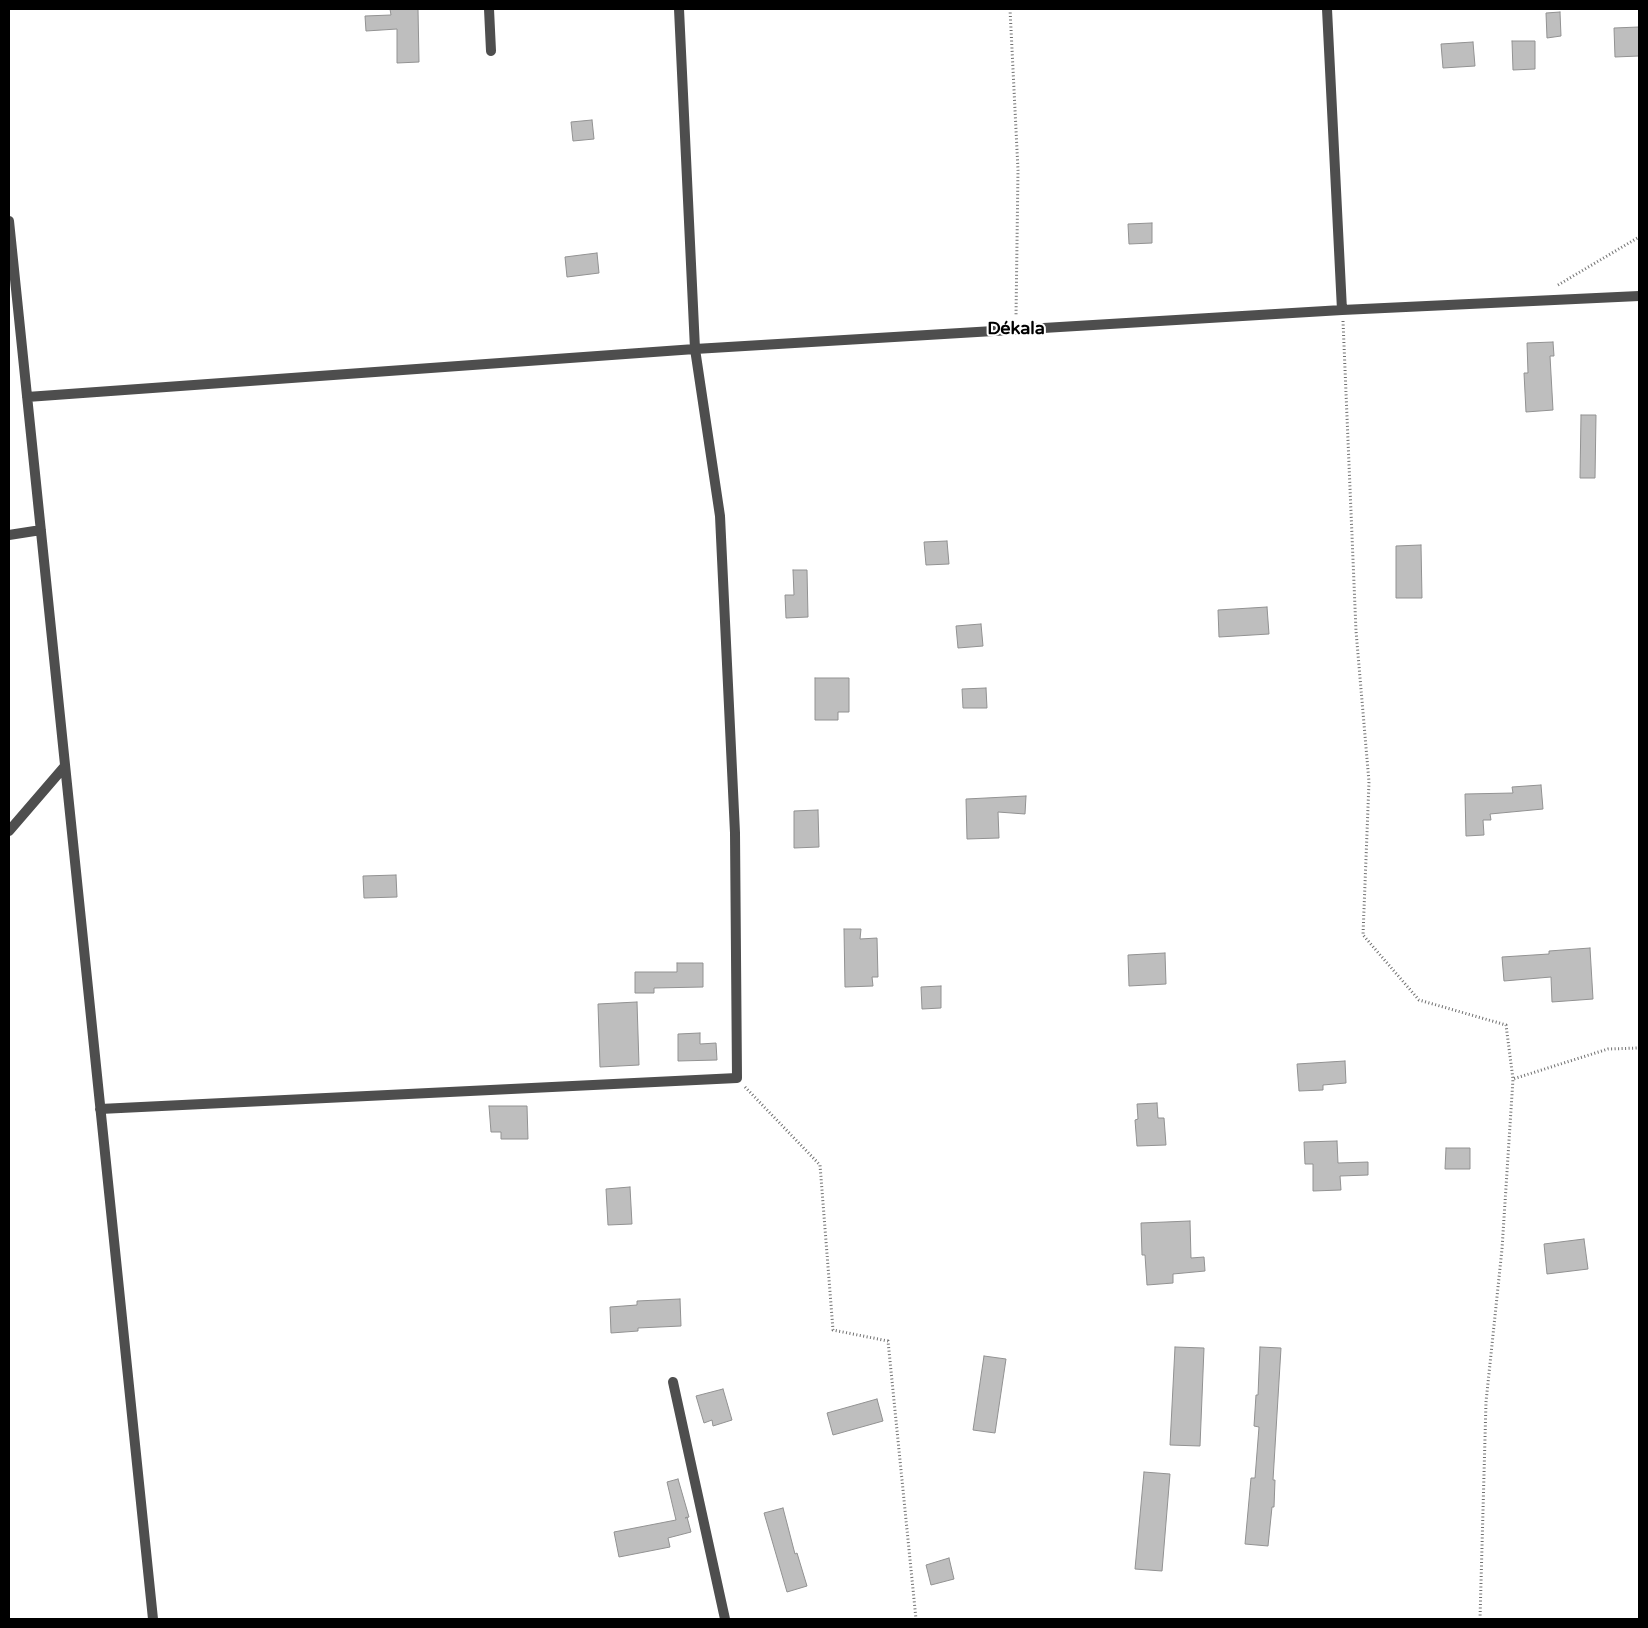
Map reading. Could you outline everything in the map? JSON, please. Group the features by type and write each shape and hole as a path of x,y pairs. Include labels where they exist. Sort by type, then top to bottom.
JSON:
{"street":[{"path":"489,9 491,51"},
{"path":"100,1109 737,1078 735,833 720,516 695,349 678,9"},
{"path":"1327,9 1342,310"},
{"path":"9,221 153,1619"},
{"path":"27,397 695,349 1342,310 1639,296"},
{"path":"9,535 40,530"},
{"path":"9,831 65,766"},
{"path":"673,1382 725,1619"}],"path":[{"path":"1010,9 1018,170 1016,329"},
{"path":"1556,287 1639,238"},
{"path":"1342,310 1356,631 1369,782 1363,935 1419,1000 1506,1026 1513,1079 1502,1249 1486,1402 1480,1619"},
{"path":"1513,1079 1608,1050 1639,1048"},
{"path":"737,1078 820,1165 833,1330 888,1341 916,1619"}],"building":[{"path":"390,9 418,9 419,62 397,63 397,29 366,31 365,16 391,15"},
{"path":"1560,12 1561,36 1547,38 1546,13"},
{"path":"1639,27 1639,56 1615,57 1614,28"},
{"path":"1512,41 1535,41 1535,69 1513,70"},
{"path":"1473,42 1475,66 1443,68 1441,44"},
{"path":"592,120 594,139 573,141 571,122"},
{"path":"1152,223 1152,243 1129,244 1128,224"},
{"path":"597,253 599,273 567,277 565,257"},
{"path":"1553,342 1554,356 1550,356 1553,410 1526,412 1524,373 1528,373 1527,343"},
{"path":"1581,415 1596,415 1595,478 1580,478"},
{"path":"947,541 949,564 926,565 924,542"},
{"path":"1421,545 1422,598 1396,598 1396,546"},
{"path":"793,570 807,570 808,617 786,618 785,595 794,595"},
{"path":"1267,607 1269,634 1219,637 1218,610"},
{"path":"981,624 983,646 958,648 956,626"},
{"path":"815,678 849,678 849,712 838,712 838,720 815,720"},
{"path":"986,688 987,708 963,708 962,689"},
{"path":"1541,785 1543,809 1490,814 1491,820 1483,820 1484,835 1466,836 1465,794 1513,793 1512,787"},
{"path":"1026,796 1025,814 998,812 999,838 967,839 966,799"},
{"path":"818,810 819,847 794,848 794,811"},
{"path":"396,875 397,897 364,898 363,876"},
{"path":"844,929 861,929 860,939 877,938 878,977 872,977 873,986 845,987"},
{"path":"1590,948 1593,999 1552,1002 1551,977 1504,981 1502,957 1549,954 1549,951"},
{"path":"1165,953 1166,984 1129,986 1128,955"},
{"path":"677,963 703,963 703,987 654,988 654,993 635,993 635,972 677,972"},
{"path":"941,986 941,1008 922,1009 921,987"},
{"path":"637,1002 639,1065 600,1067 598,1004"},
{"path":"700,1033 700,1044 716,1043 717,1060 678,1061 678,1034"},
{"path":"1345,1061 1346,1083 1323,1085 1323,1090 1299,1091 1297,1064"},
{"path":"1157,1103 1158,1118 1164,1118 1166,1145 1137,1146 1135,1120 1138,1119 1137,1104"},
{"path":"489,1106 527,1106 528,1139 501,1139 501,1132 491,1132"},
{"path":"1337,1141 1338,1163 1368,1162 1368,1175 1340,1176 1341,1190 1313,1191 1313,1164 1305,1164 1304,1142"},
{"path":"1446,1148 1470,1148 1470,1169 1445,1169"},
{"path":"630,1187 632,1224 608,1225 606,1189"},
{"path":"1190,1221 1191,1258 1204,1257 1205,1271 1173,1274 1173,1283 1147,1285 1145,1255 1142,1255 1141,1223"},
{"path":"1584,1239 1588,1269 1547,1274 1544,1244"},
{"path":"680,1299 681,1326 638,1328 638,1331 611,1333 610,1307 637,1305 637,1301"},
{"path":"1175,1347 1204,1348 1200,1446 1170,1445"},
{"path":"1260,1347 1281,1348 1273,1480 1275,1480 1274,1507 1272,1507 1268,1546 1245,1544 1251,1478 1255,1478 1259,1427 1254,1426 1256,1395 1258,1395"},
{"path":"984,1356 1006,1359 995,1433 973,1430"},
{"path":"723,1389 732,1420 713,1426 712,1420 704,1423 696,1396"},
{"path":"877,1399 883,1421 833,1435 827,1413"},
{"path":"1144,1472 1170,1474 1162,1571 1135,1569"},
{"path":"678,1479 689,1517 687,1517 691,1532 668,1538 670,1547 619,1557 614,1532 676,1520 667,1482"},
{"path":"783,1508 795,1554 797,1553 807,1586 787,1592 764,1513"},
{"path":"949,1558 954,1579 931,1585 926,1565"}],"district":[{"name":"Dékala","path":"1016,329"}]}
